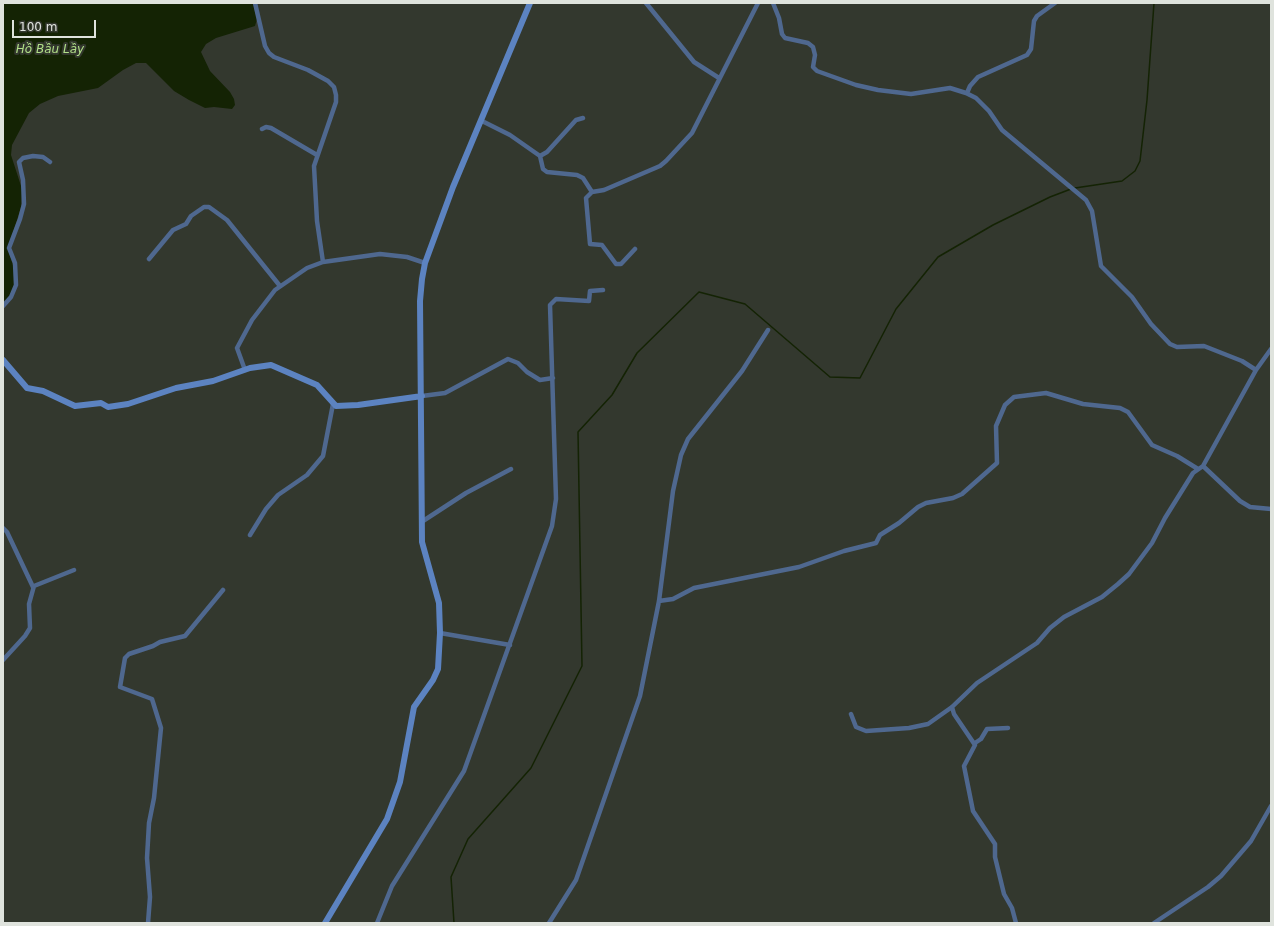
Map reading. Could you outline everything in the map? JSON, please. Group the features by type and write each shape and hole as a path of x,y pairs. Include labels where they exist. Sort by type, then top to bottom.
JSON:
{"street":[{"path":"255,3 264,46 269,53 308,70 328,81 335,91 336,102 322,147 317,155 314,166 317,221 323,262"},
{"path":"325,923 372,846 389,813 400,782 414,707 433,680 438,669 440,633 438,595 427,563 423,545 420,301 422,279 425,263 453,187 482,121 530,3"},
{"path":"646,3 694,62 719,78"},
{"path":"635,249 621,264 616,264 602,245 590,244 586,198 592,192 600,191 647,172 666,161 696,126 758,3"},
{"path":"773,3 779,18 783,36 788,39 808,43 813,47 815,55 813,67 817,71 856,85 891,92 911,94 944,88 968,93 984,105 1002,130 1067,183 1090,204 1100,266 1132,297 1151,324 1170,344 1177,347 1204,346 1235,358 1256,370"},
{"path":"968,93 970,86 978,78 1027,55 1031,49 1034,21 1037,16 1054,3"},
{"path":"540,156 547,152 576,120 583,118"},
{"path":"482,121 510,135 540,156 545,170 577,175 584,178 592,192"},
{"path":"262,129 266,127 271,128 317,155"},
{"path":"3,306 11,297 16,284 15,263 9,248 24,204 23,180 19,162 22,158 33,156 43,157 50,162"},
{"path":"149,259 173,230 186,224 191,216 205,206 227,220 280,286"},
{"path":"245,370 238,354 237,348 239,343 261,307 280,286 307,268 323,262 388,254 407,257 425,263"},
{"path":"377,923 392,886 464,771 547,542 554,515 556,499 550,305 556,299 589,301 590,291 604,290"},
{"path":"549,923 576,880 640,696 659,601 673,491 680,455 688,439 742,371 768,330"},
{"path":"851,714 854,725 860,729 866,730 910,728 928,724 952,707 977,683 1037,643 1050,628 1064,617 1102,597 1125,578 1152,543 1165,518 1193,474 1203,466 1256,370 1271,349"},
{"path":"3,360 26,388 43,391 75,406 101,403 108,407 128,404 176,388 213,381 245,370 270,365 278,367 317,385 323,390 333,404 336,406 345,407 445,393 508,359 518,363 527,372 540,380 553,378"},
{"path":"659,601 674,599 694,588 794,568 844,551 876,543 880,535 891,526 899,523 918,507 926,503 953,498 962,494 998,464 996,426 1005,404 1014,397 1046,393 1082,404 1120,408 1132,417 1152,444 1177,456 1198,469"},
{"path":"250,535 266,510 278,495 286,488 307,475 323,456 333,404"},
{"path":"1203,466 1240,501 1250,507 1271,509"},
{"path":"423,521 466,493 511,469"},
{"path":"3,528 7,532 33,587 29,604 30,628 25,636 3,660"},
{"path":"33,587 74,570"},
{"path":"148,923 150,897 148,858 149,823 154,798 161,728 152,699 120,687 125,658 129,654 153,646 160,642 185,636 223,590"},
{"path":"440,633 510,645"},
{"path":"952,707 954,714 975,743"},
{"path":"1008,728 987,729 981,739 975,743 974,748 964,766 973,811 995,844 995,857 1004,894 1012,908 1016,923"},
{"path":"1154,923 1208,887 1221,876 1251,841 1271,806"}],"water":[{"name":"Hồ Bầu Lầy","path":"3,3 253,3 257,19 255,26 216,38 206,44 201,52 210,71 230,92 234,99 235,105 232,109 214,107 205,108 174,91 146,63 136,63 123,70 98,88 58,96 40,104 29,113 12,145 11,155 22,189 21,207 8,249 16,279 13,292 3,306"}],"waterway":[{"path":"1075,188 1122,181 1135,171 1140,161 1147,100 1154,3"},
{"path":"454,923 451,877 468,839 531,768 582,666 578,432 612,395 637,353 699,292 745,304 830,377 860,378 896,309 938,257 993,225 1050,197 1071,189"}]}
